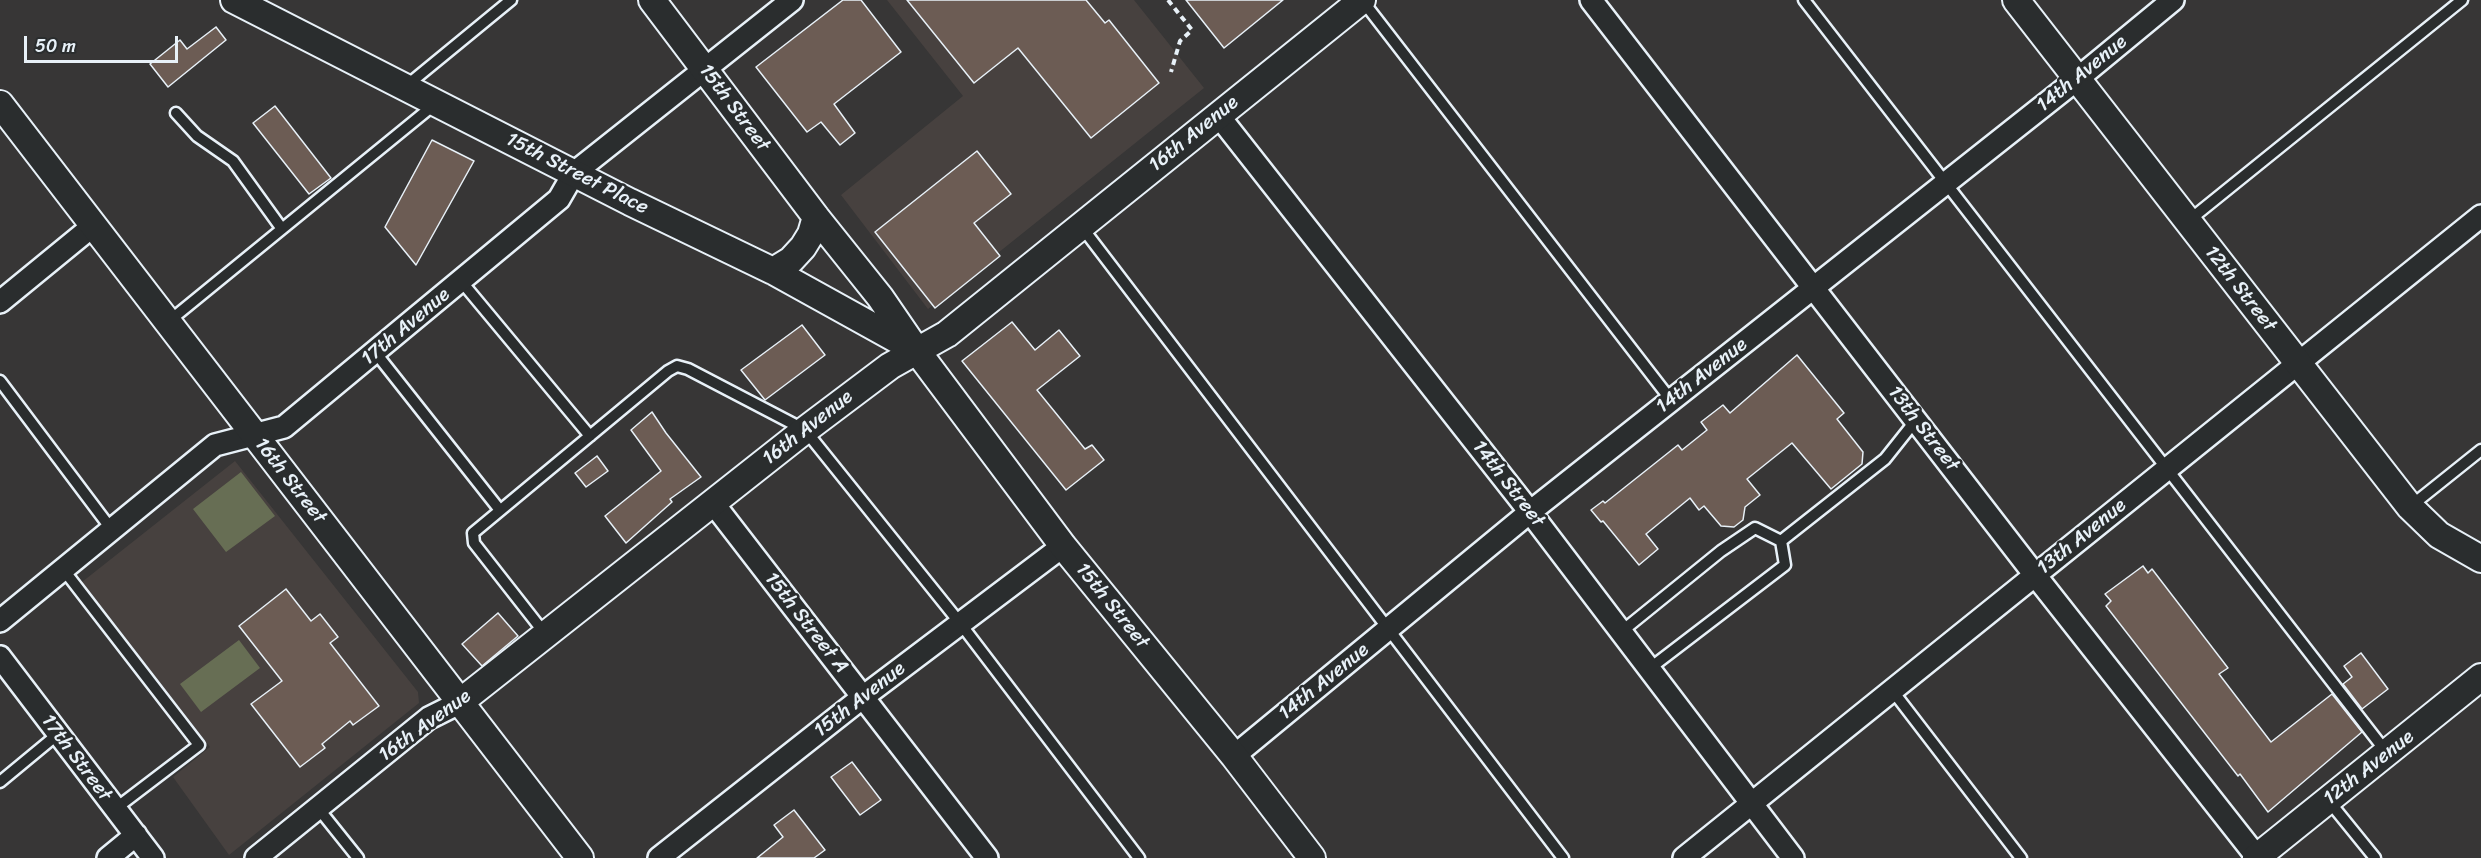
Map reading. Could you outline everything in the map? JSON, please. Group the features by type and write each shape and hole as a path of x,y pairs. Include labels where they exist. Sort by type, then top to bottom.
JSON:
{"street":[{"name":"15th Street Place","path":"236,0 574,173 773,271 917,351"},
{"name":"15th Street","path":"652,0 816,217 880,297 917,351 1063,546 1234,756 1312,858"},
{"name":"17th Avenue","path":"0,621 215,445 284,427 559,199 574,173 792,0"},
{"name":"16th Avenue","path":"256,858 429,718 459,703 805,430 890,366 946,334 1362,0"},
{"name":"13th Street","path":"1591,0 2256,858"},
{"name":"12th Street","path":"2016,0 2410,507 2439,535 2481,559"},
{"name":"14th Avenue","path":"1234,756 1530,512 2076,80 2173,0"},
{"name":"16th Street","path":"0,104 580,858"},
{"name":"14th Street","path":"1218,115 1530,512 1793,858"},
{"name":"13th Avenue","path":"1684,858 2481,216"},
{"path":"773,271 791,260 803,247 811,234 816,217"},
{"path":"0,302 94,225"},
{"name":"15th Street A","path":"713,503 987,858"},
{"name":"15th Avenue","path":"659,858 863,697 1063,546"},
{"name":"17th Street","path":"0,657 153,858"},
{"name":"12th Avenue","path":"2256,858 2481,677"},
{"path":"108,858 136,835"}],"lane":[{"path":"405,87 512,0"},
{"path":"1362,0 1671,400"},
{"path":"1804,0 2388,753"},
{"path":"2187,222 2462,0"},
{"path":"168,322 436,103"},
{"path":"176,113 197,136 232,161 282,229"},
{"path":"1080,225 1563,858"},
{"path":"461,282 590,436"},
{"path":"375,352 499,509"},
{"path":"546,635 474,543 473,533 499,509 668,371 677,366 688,369 805,430 960,623 1139,858"},
{"path":"0,381 112,530"},
{"path":"1781,541 1886,459 1916,420"},
{"path":"2410,507 2481,450"},
{"path":"1621,632 1721,550 1755,528 1781,541"},
{"path":"1649,669 1785,565 1781,541"},
{"path":"63,569 199,745 115,809"},
{"path":"1892,690 2021,858"},
{"path":"0,782 58,734"},
{"path":"2328,800 2375,858"},
{"path":"318,808 358,858"}],"path":[{"path":"1168,0 1192,30 1180,41 1171,72"}],"shaded area":[{"path":"887,0 1134,0 1204,88 928,309 841,195 963,96"},
{"path":"235,461 418,692 419,703 229,855 173,777 210,747 82,582"}],"green space":[{"path":"241,472 275,516 226,552 193,509"},
{"path":"239,640 260,668 201,712 180,684"}],"building":[{"path":"843,0 861,0 901,52 834,104 855,133 840,145 821,122 807,132 756,67"},
{"path":"907,0 1086,0 1105,23 1109,20 1159,83 1091,138 1018,48 974,83"},
{"path":"1186,0 1283,0 1224,48"},
{"path":"216,27 226,40 168,87 150,64 180,40 187,49"},
{"path":"275,106 331,178 309,194 253,123"},
{"path":"432,140 474,161 416,265 385,227"},
{"path":"977,151 1011,194 974,223 1000,256 935,308 875,232"},
{"path":"1012,322 1035,350 1059,330 1080,356 1037,390 1085,449 1092,445 1104,460 1066,490 962,361"},
{"path":"802,325 825,355 765,400 741,370"},
{"path":"1797,355 1844,413 1837,419 1863,452 1862,464 1831,489 1792,443 1747,479 1760,495 1745,507 1743,520 1734,527 1721,526 1704,506 1699,510 1690,498 1646,534 1658,549 1639,565 1603,521 1601,522 1591,510 1603,501 1605,503 1678,445 1682,450 1707,430 1701,422 1723,405 1730,413"},
{"path":"652,412 701,477 670,499 672,502 626,543 605,516 661,471 631,430"},
{"path":"597,456 608,471 586,487 575,473"},
{"path":"2143,566 2148,573 2152,569 2228,668 2219,674 2271,742 2332,694 2362,732 2268,812 2106,606 2111,601 2105,594"},
{"path":"286,589 311,621 320,614 338,637 330,643 379,706 353,725 350,721 322,744 325,748 300,767 251,704 282,681 239,626"},
{"path":"498,613 518,636 482,666 462,644"},
{"path":"2361,653 2388,689 2362,709 2343,684 2352,677 2344,666"},
{"path":"852,762 881,800 860,815 831,777"},
{"path":"794,810 825,850 814,858 757,858 783,837 774,825"}]}
